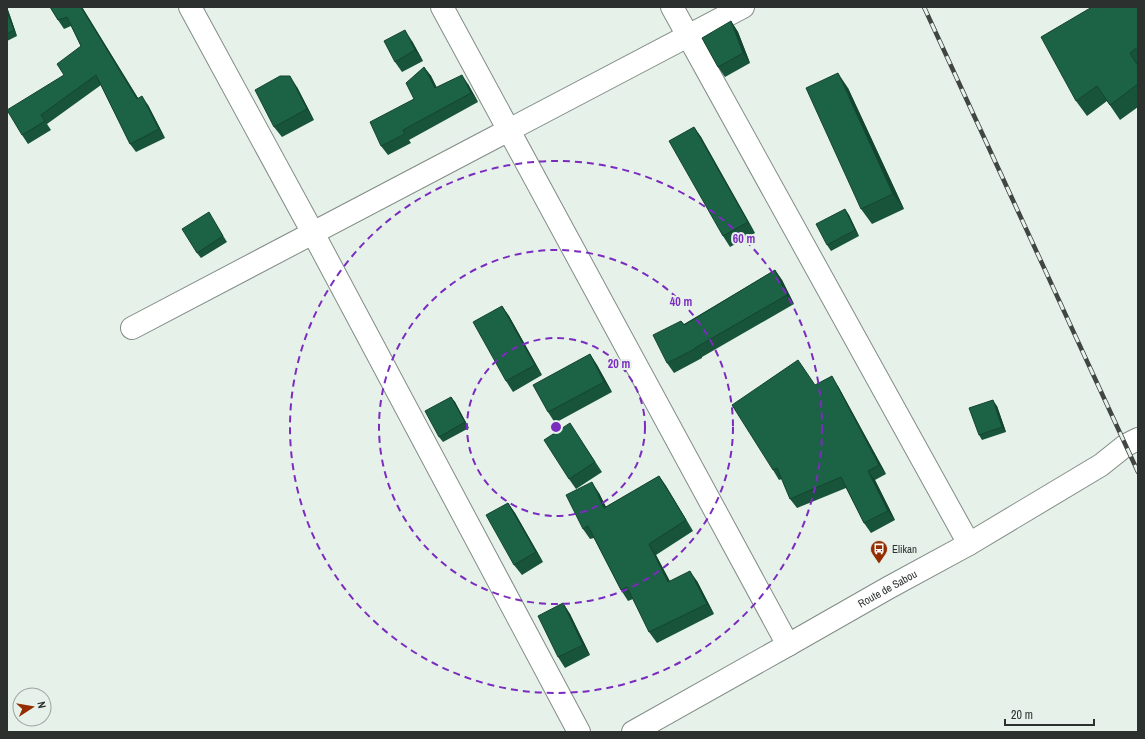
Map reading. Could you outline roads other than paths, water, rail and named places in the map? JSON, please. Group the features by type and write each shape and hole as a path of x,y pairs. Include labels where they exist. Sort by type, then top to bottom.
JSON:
{"street":[{"path":"190,7 313,233 579,732"},
{"path":"442,7 788,645"},
{"path":"672,7 969,544"},
{"path":"132,328 743,7"},
{"name":"Route de Sabou","path":"633,732 969,544 1101,465 1126,445 1138,439"}],"railway":[{"path":"924,7 1138,472"}],"place":[{"name":"Elikan","path":"879,564"}]}
